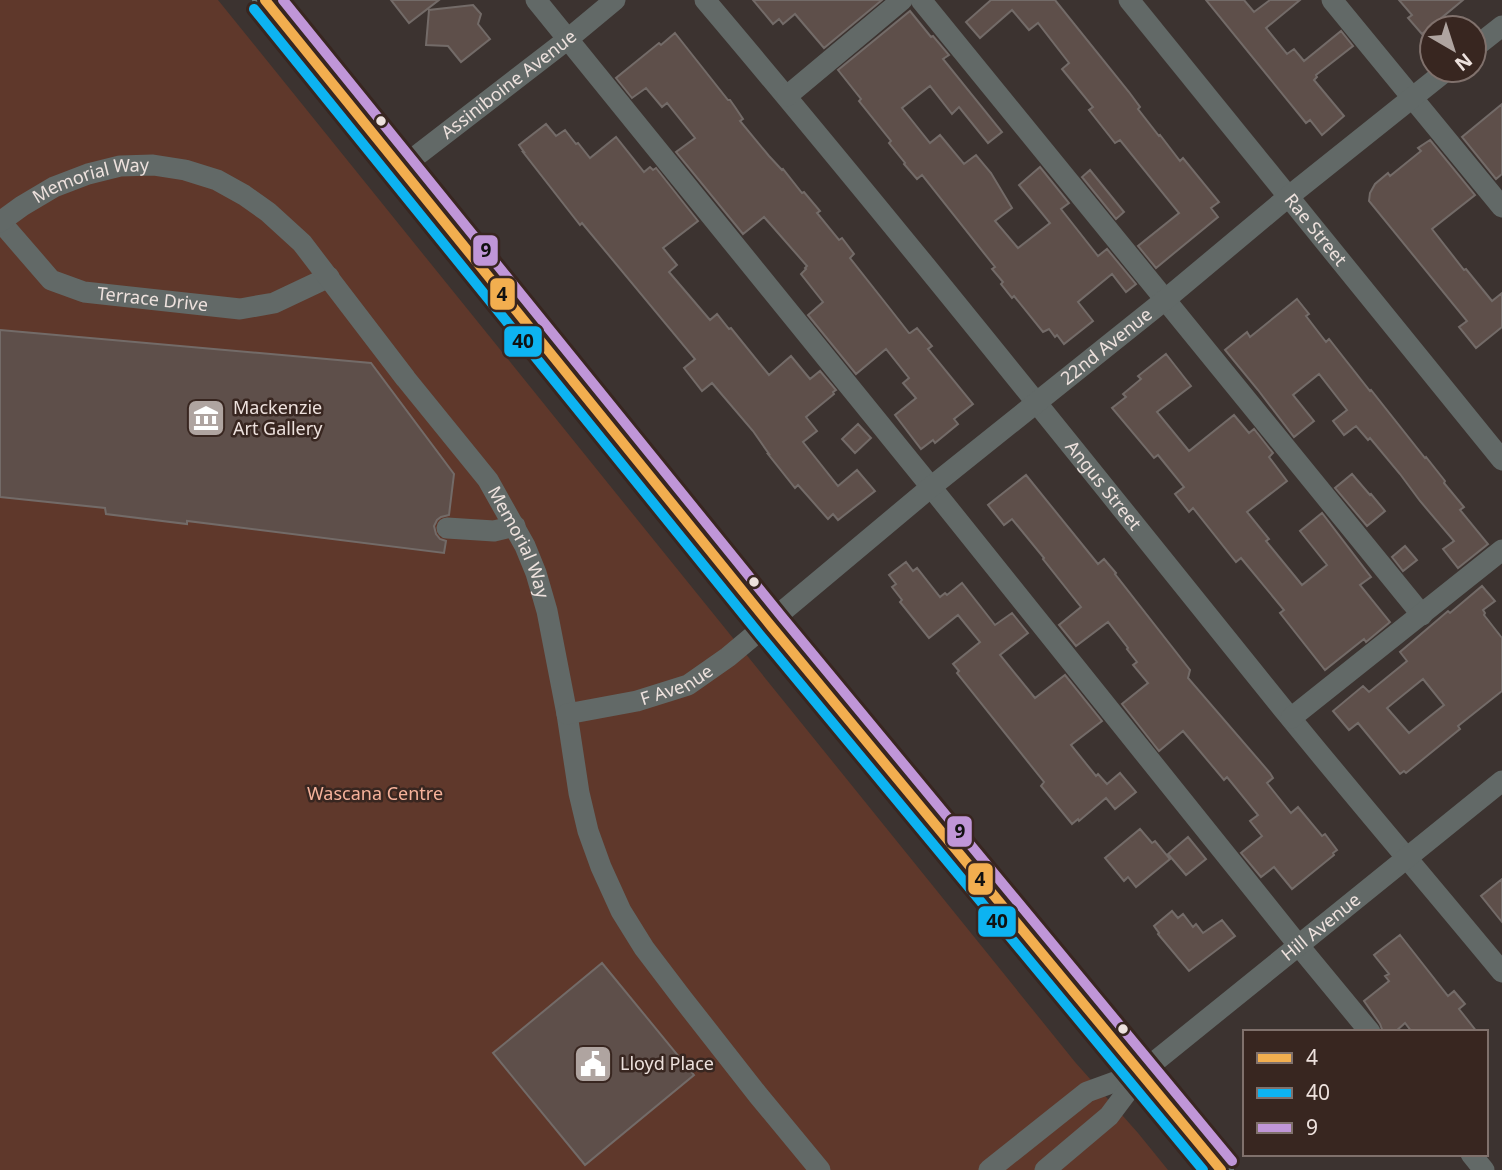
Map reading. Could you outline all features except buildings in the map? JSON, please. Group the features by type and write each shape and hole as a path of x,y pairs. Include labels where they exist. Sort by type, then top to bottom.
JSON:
{"main road":[{"path":"265,0 768,623 1221,1170"}],"street":[{"path":"536,0 1368,1030"},
{"name":"Assiniboine Avenue","path":"402,167 615,0"},
{"name":"Angus Street","path":"705,0 787,96 1291,718 1502,972"},
{"path":"787,96 902,0"},
{"path":"921,0 1422,615"},
{"name":"Rae Street","path":"1129,0 1502,460"},
{"path":"1332,0 1502,207"},
{"path":"1488,37 1502,26"},
{"name":"22nd Avenue","path":"768,623 931,487 1430,84"},
{"name":"Memorial Way","path":"0,222 54,187 88,174 120,166 153,165 185,170 217,180 268,212 302,243 406,379 488,480 525,546 547,611 588,831 621,911 681,998 820,1170"},
{"name":"Terrace Drive","path":"0,222 51,280 84,292 240,309 274,303 329,277"},
{"path":"447,528 494,531 514,526"},
{"path":"1291,718 1502,550"},
{"name":"F Avenue","path":"567,714 637,701 688,685 768,623"},
{"name":"Hill Avenue","path":"1142,1072 1502,781"},
{"path":"989,1170 1087,1092 1142,1072"},
{"path":"1045,1170 1109,1116 1142,1072"},
{"path":"1473,1156 1484,1170"}],"green space":[{"name":"Wascana Centre","path":"0,0 218,0 1075,1062 1168,1170 0,1170"}],"transit line":[{"name":"4","path":"265,0 771,626 1221,1170"},
{"name":"9","path":"283,0 782,617 1232,1161"},
{"name":"40","path":"254,9 760,635 1203,1170"}],"place":[{"name":"Mackenzie Art Gallery","path":"206,418"},
{"name":"Lloyd Place","path":"593,1064"}]}
